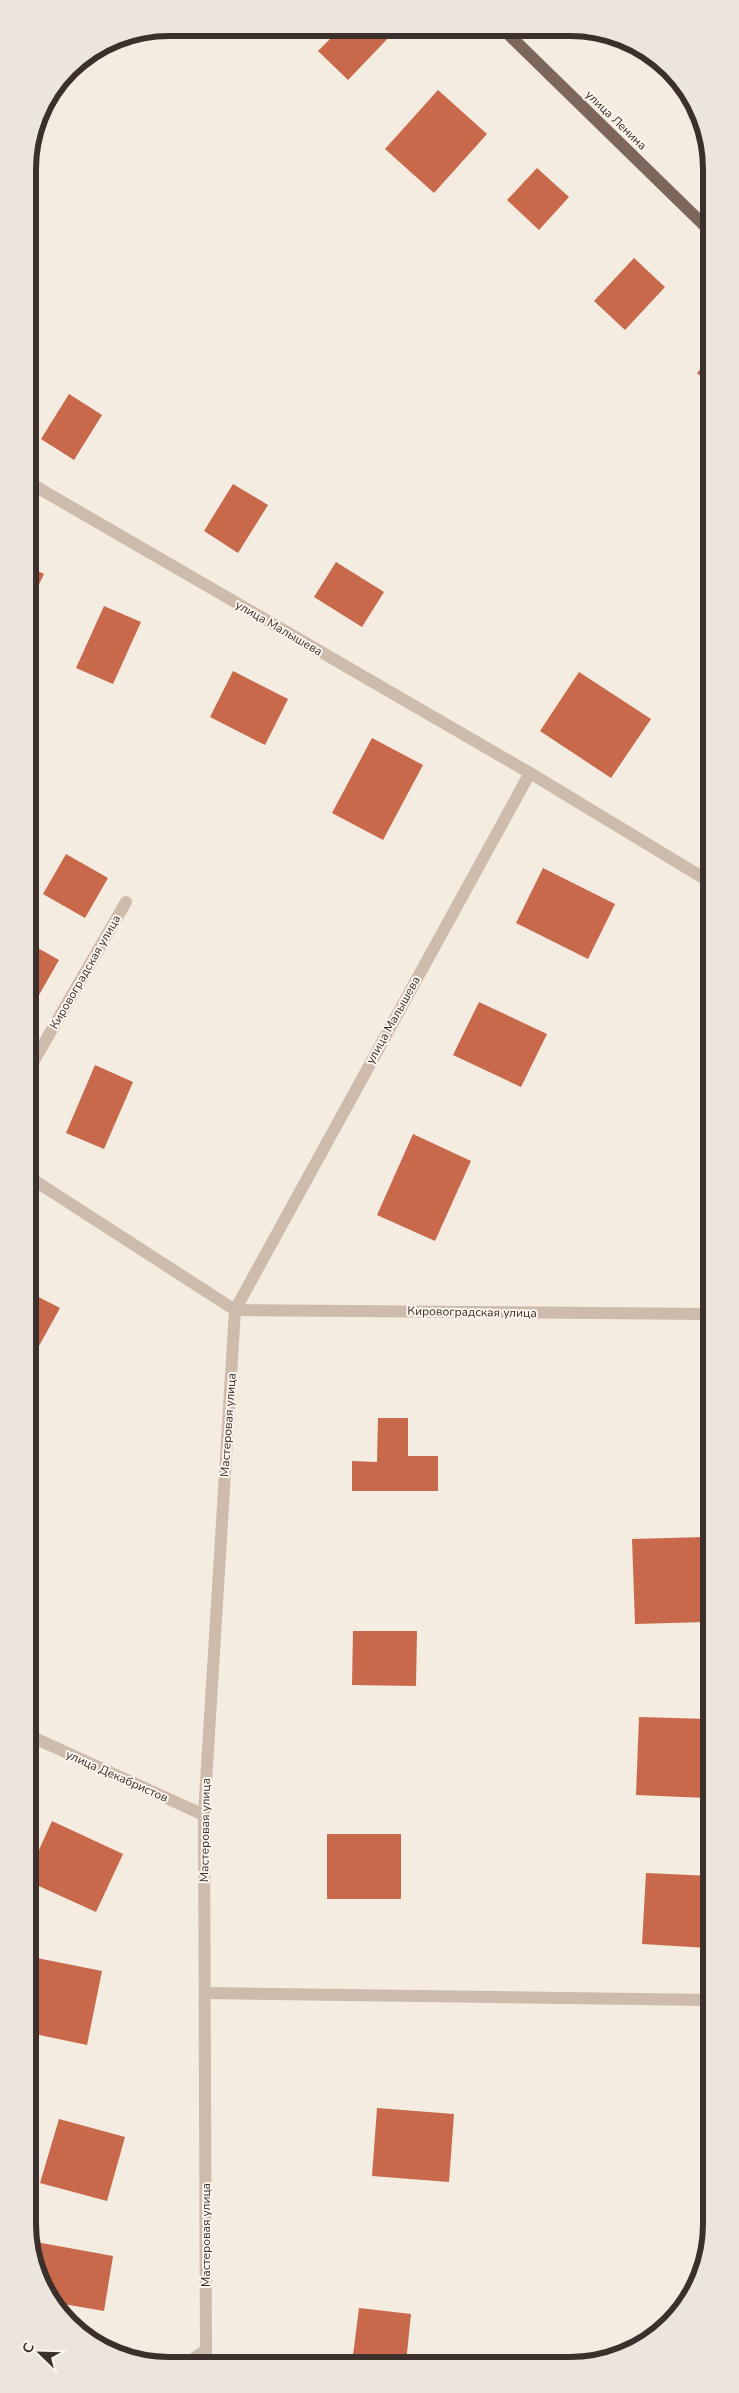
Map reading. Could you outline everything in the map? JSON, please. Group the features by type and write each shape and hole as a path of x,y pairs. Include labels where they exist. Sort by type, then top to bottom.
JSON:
{"main road":[{"name":"улица Ленина","path":"510,36 703,224"}],"street":[{"name":"улица Малышева","path":"37,487 530,772 703,878"},
{"name":"улица Малышева","path":"235,1310 530,772"},
{"name":"Кировоградская улица","path":"37,1055 126,902"},
{"path":"37,1182 235,1310"},
{"name":"Кировоградская улица","path":"235,1310 702,1314"},
{"name":"Мастеровая улица","path":"206,2357 204,1815 235,1310"},
{"name":"улица Декабристов","path":"36,1739 204,1815"},
{"path":"205,1994 702,2000"}],"building":[{"path":"390,36 348,80 318,51 332,37"},
{"path":"438,90 487,134 434,193 385,149"},
{"path":"537,168 569,197 539,230 507,200"},
{"path":"634,258 665,287 625,330 594,301"},
{"path":"703,367 703,378 697,373"},
{"path":"69,394 102,415 74,460 41,439"},
{"path":"233,484 268,505 238,553 204,531"},
{"path":"336,562 384,592 362,627 314,597"},
{"path":"37,570 44,574 37,589"},
{"path":"104,606 141,622 113,684 76,668"},
{"path":"233,671 288,699 265,745 210,717"},
{"path":"579,672 651,719 611,778 540,731"},
{"path":"372,738 423,765 383,840 332,813"},
{"path":"66,854 108,878 85,918 43,894"},
{"path":"543,868 615,904 588,959 516,923"},
{"path":"37,947 59,960 39,995 37,994"},
{"path":"479,1002 547,1034 521,1087 453,1055"},
{"path":"95,1065 133,1082 104,1149 66,1133"},
{"path":"413,1134 471,1161 435,1241 377,1215"},
{"path":"36,1296 60,1308 36,1351"},
{"path":"378,1418 408,1418 408,1456 438,1456 438,1491 352,1491 352,1461 377,1462"},
{"path":"702,1537 702,1622 635,1624 632,1539"},
{"path":"353,1631 417,1631 416,1686 352,1685"},
{"path":"639,1717 702,1719 702,1798 636,1795"},
{"path":"52,1821 123,1854 96,1912 36,1885 36,1856"},
{"path":"327,1834 401,1834 401,1899 327,1899"},
{"path":"646,1873 702,1876 702,1948 642,1944"},
{"path":"37,1958 102,1971 87,2045 36,2034"},
{"path":"377,2108 454,2114 449,2182 372,2176"},
{"path":"59,2119 125,2137 107,2201 40,2183"},
{"path":"38,2242 113,2256 104,2311 63,2304 43,2266"},
{"path":"359,2308 411,2314 407,2357 353,2357"}]}
